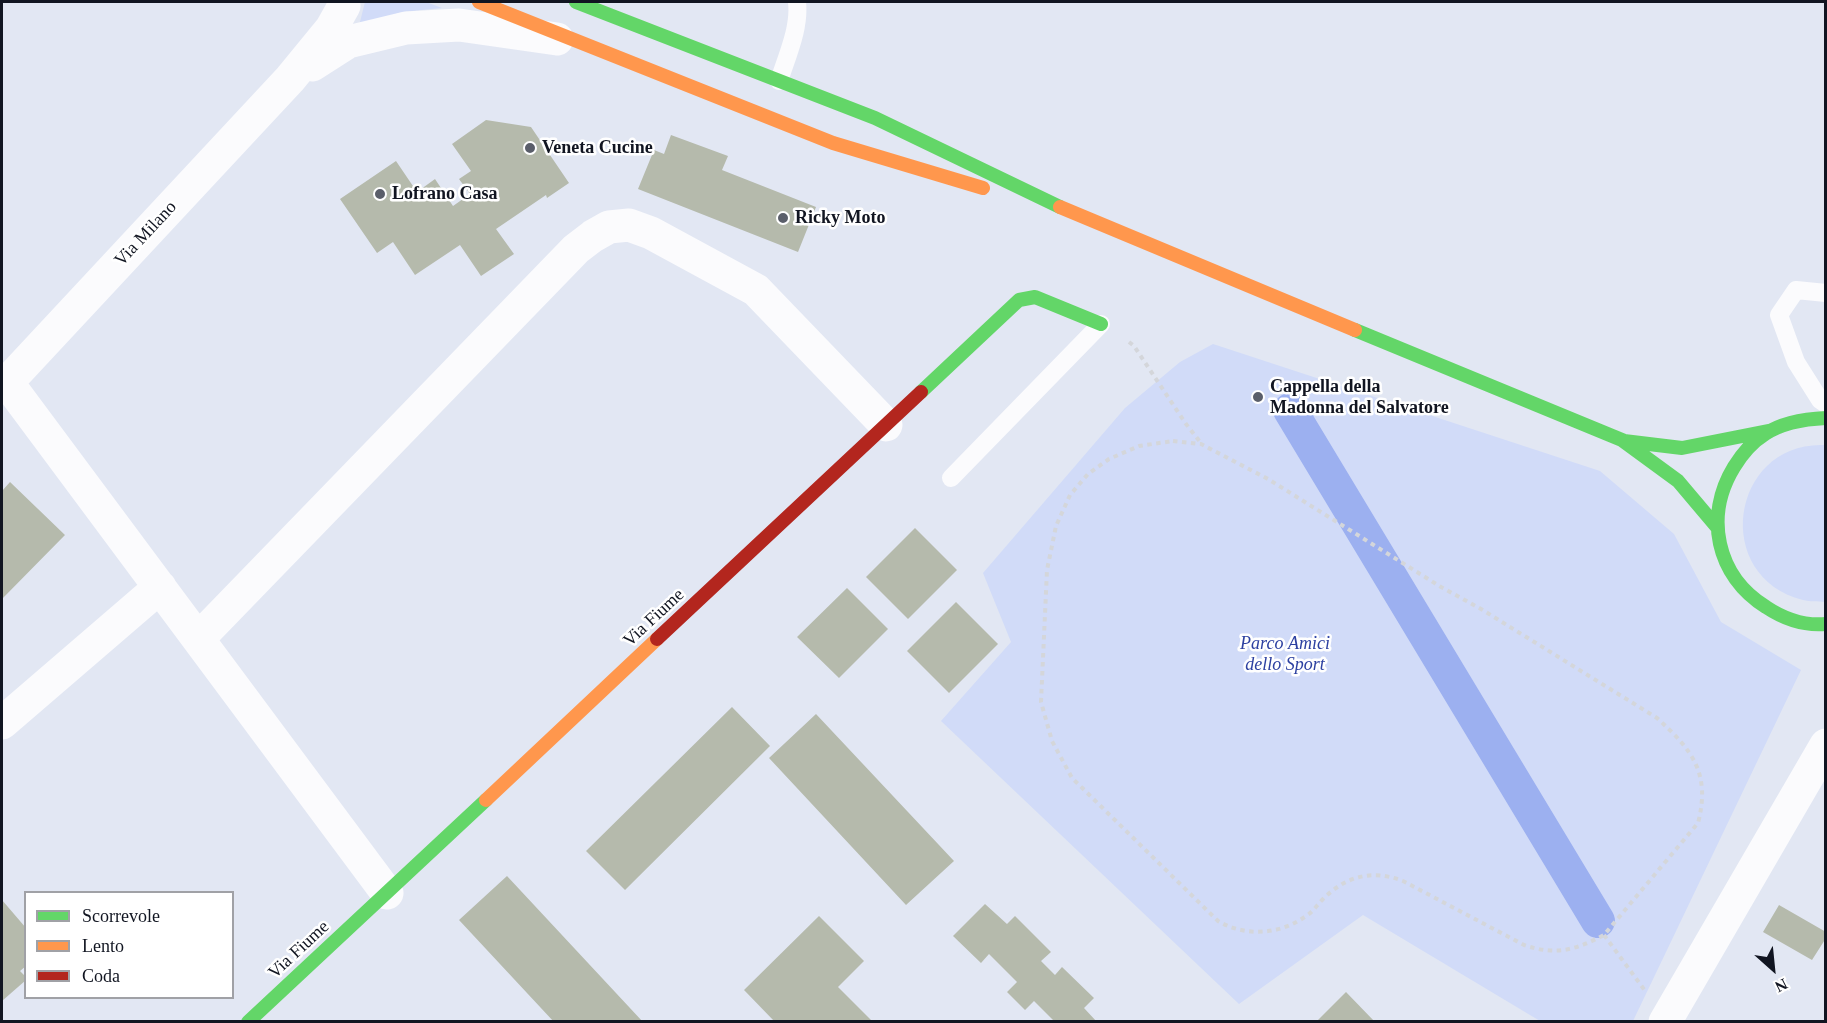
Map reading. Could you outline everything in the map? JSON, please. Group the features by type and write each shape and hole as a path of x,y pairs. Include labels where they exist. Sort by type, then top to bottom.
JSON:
{"main road":[{"path":"479,2 833,143 1086,219"},
{"path":"576,2 589,5 874,118 1086,219 1622,440 1678,481 1716,526"},
{"name":"Via Fiume","path":"248,1022 1019,300 1035,297 1101,324"},
{"path":"1622,440 1682,448 1770,430 1797,420 1826,418"},
{"path":"1770,430 1747,448 1730,470 1719,497 1716,526 1722,557 1737,584 1760,606 1788,620 1826,624"}],"street":[{"path":"290,79 331,29 344,6 343,2"},
{"path":"290,79 348,42 406,28 459,25 584,43"},
{"name":"Via Milano","path":"4,385 290,79"},
{"path":"198,639 576,249 609,227 629,225 651,233 756,290 886,425"},
{"path":"4,385 160,587 387,893"},
{"path":"2,723 160,587"},
{"path":"1665,1021 1826,745"}],"lane":[{"path":"779,81 796,28 797,2"},
{"path":"1826,293 1797,290 1779,315 1796,362 1820,400 1826,404"},
{"path":"951,478 1101,324"}],"path":[{"path":"1101,324 1134,346 1201,444"},
{"path":"1173,441 1201,444 1268,479 1657,718 1681,740 1694,761 1703,786 1703,804 1698,823 1604,935 1582,946 1567,950 1540,951 1390,876 1358,876 1339,885 1307,916 1274,930 1257,932 1229,927 1218,921 1072,778 1052,741 1041,702 1047,570 1056,525 1070,495 1088,474 1109,459 1139,446 1173,441"},
{"path":"1604,935 1665,1021"}],"green space":[{"path":"365,2 426,2 442,8 402,12 359,26"},
{"name":"Parco Amici dello Sport","path":"1213,344 1600,471 1674,534 1721,622 1801,670 1633,1021 1540,1021 1363,915 1239,1004 941,721 1011,642 983,573 1125,408 1180,362"},
{"path":"1825,445 1825,602 1803,600 1773,586 1754,565 1744,539 1744,512 1752,486 1769,464 1793,450"}],"building":[{"path":"486,120 531,127 569,183 547,198 546,195 496,229 514,254 481,276 460,245 415,275 393,242 377,253 340,199 396,161 417,192 435,179 453,206 470,194 459,179 471,171 452,144"},
{"path":"671,135 728,156 722,170 816,207 798,252 638,189 654,150 664,154"},
{"path":"10,482 65,535 2,599 2,491"},
{"path":"915,528 957,570 908,619 866,577"},
{"path":"847,588 888,629 839,678 797,637"},
{"path":"956,602 998,644 949,693 907,651"},
{"path":"732,707 770,746 625,890 586,851"},
{"path":"816,714 954,861 906,905 769,758"},
{"path":"507,876 643,1022 554,1022 459,920"},
{"path":"2,900 24,926 24,968 20,971 24,975 24,982 2,1001"},
{"path":"985,904 1007,924 1015,916 1051,952 1041,961 1055,975 1062,967 1094,998 1084,1008 1097,1022 1055,1022 1034,1001 1025,1010 1007,992 1017,982 989,954 981,963 953,936"},
{"path":"1779,905 1826,932 1826,938 1812,960 1763,932"},
{"path":"819,916 864,961 838,987 873,1022 775,1022 744,990"},
{"path":"1346,992 1375,1022 1316,1022"}],"waterway":[{"path":"1290,410 1598,921"}],"traffic: fast":[{"path":"576,2 875,118 1060,207"},
{"path":"921,392 1019,300 1035,297 1101,324"},
{"path":"1355,330 1622,440 1678,481 1716,526"},
{"path":"1826,418 1787,424 1765,434 1752,445 1737,462 1725,486 1719,505 1718,525 1720,544 1726,562 1736,579 1749,594 1766,607 1787,618 1802,623 1826,624"},
{"path":"1624,441 1682,448 1768,431"},
{"path":"248,1022 486,800"}],"traffic: slow":[{"path":"479,2 833,143 983,188"},
{"path":"1060,207 1355,330"},
{"path":"486,800 657,639"}],"traffic: jam":[{"path":"657,639 921,392"}],"place":[{"name":"Veneta Cucine","path":"530,148"},
{"name":"Lofrano Casa","path":"380,194"},
{"name":"Ricky Moto","path":"783,218"},
{"name":"Cappella della Madonna del Salvatore","path":"1258,397"}]}
